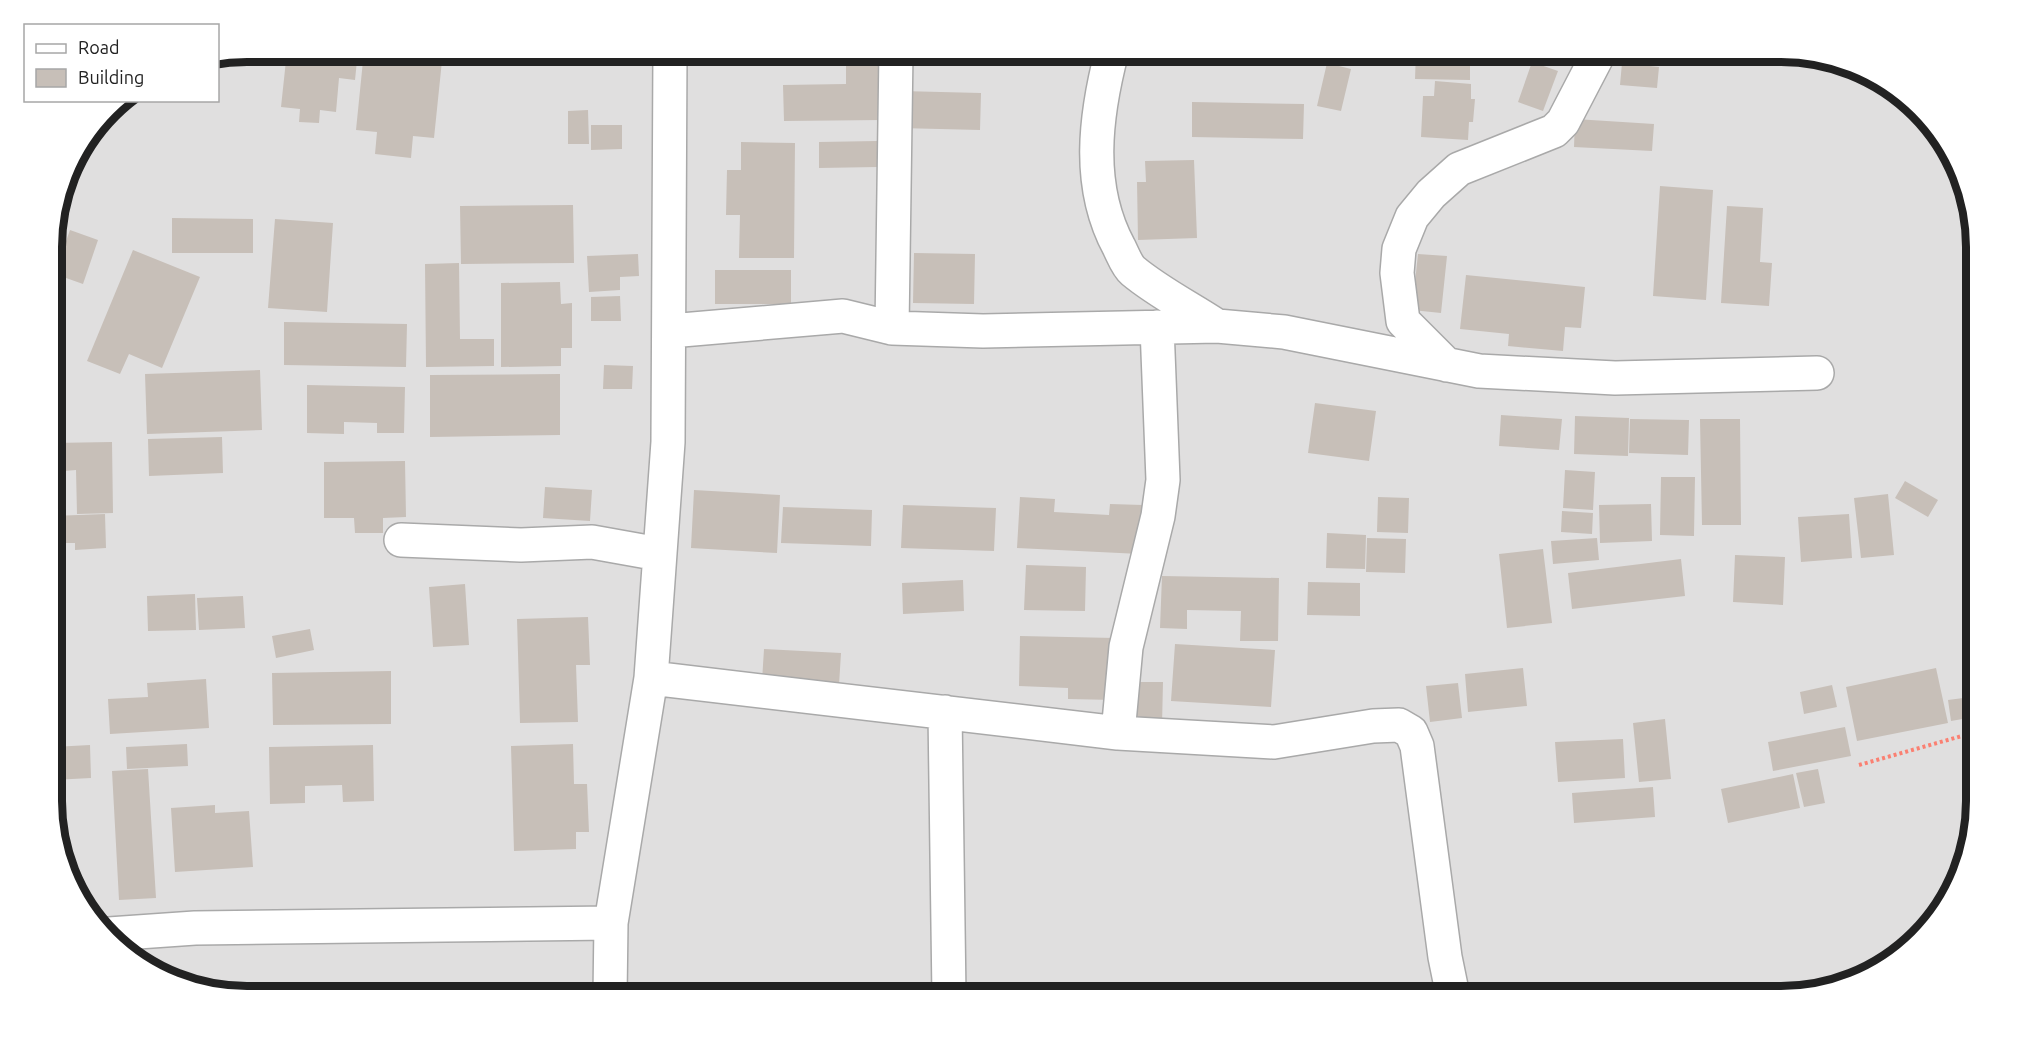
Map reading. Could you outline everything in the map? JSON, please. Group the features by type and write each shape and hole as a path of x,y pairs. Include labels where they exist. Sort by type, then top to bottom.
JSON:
{"street":[{"path":"1109,61 1099,100 1097,160 1102,204 1113,235 1131,269 1218,326"},
{"path":"1447,365 1403,321 1397,273 1399,249 1412,217 1431,194 1459,169 1554,131 1563,122 1595,61"},
{"path":"610,986 611,923 651,678 668,442 670,62"},
{"path":"892,328 896,62"},
{"path":"670,330 843,315 892,328 983,331 1218,326 1284,332 1479,371 1615,378 1817,373"},
{"path":"1118,734 1126,647 1158,516 1162,480 1157,327"},
{"path":"401,540 521,545 592,542 659,554"},
{"path":"651,678 1118,734 1274,742 1373,726 1399,726 1411,732 1417,746 1451,985"},
{"path":"945,712 949,986"},
{"path":"117,933 195,928 611,923"}],"path":[{"path":"1859,765 1966,735"}],"shaded area":[{"path":"1781,61 1829,68 1873,86 1911,116 1941,154 1959,198 1964,222 1966,246 1966,801 1962,837 1956,860 1946,882 1920,923 1903,940 1883,954 1840,976 1793,985 246,986 198,979 165,966 124,940 107,923 86,893 76,871 63,825 62,234 68,198 86,154 124,107 131,102 219,102 219,64 234,62"}],"building":[{"path":"1416,61 1470,61 1470,80 1415,79"},
{"path":"286,62 357,62 355,80 339,78 336,112 320,110 319,123 299,122 300,109 281,107"},
{"path":"363,62 442,62 434,138 413,136 411,158 375,154 377,132 356,130"},
{"path":"881,62 882,120 784,121 783,85 846,84 846,63"},
{"path":"1532,62 1558,71 1543,111 1518,102"},
{"path":"1327,63 1351,69 1341,111 1317,106"},
{"path":"1622,63 1659,67 1657,88 1620,85"},
{"path":"1435,81 1471,84 1471,99 1475,99 1473,122 1469,122 1468,140 1421,137 1423,96 1434,96"},
{"path":"901,91 981,93 980,130 899,128"},
{"path":"1192,102 1304,104 1303,139 1192,137"},
{"path":"588,110 589,144 568,144 568,111"},
{"path":"1575,119 1654,124 1652,151 1574,147"},
{"path":"591,125 622,125 622,149 591,150"},
{"path":"877,141 877,167 819,168 819,142"},
{"path":"741,142 795,143 794,258 739,258 740,215 726,215 727,170 741,170"},
{"path":"1194,160 1197,238 1138,240 1137,182 1146,182 1145,161"},
{"path":"1660,186 1713,190 1706,300 1653,296"},
{"path":"573,205 574,263 461,264 460,206"},
{"path":"1727,206 1763,208 1760,262 1772,263 1769,306 1721,303"},
{"path":"172,218 253,219 253,253 172,253"},
{"path":"275,219 333,223 327,312 268,308"},
{"path":"70,230 98,240 83,284 62,277 62,243 65,244"},
{"path":"133,250 200,277 162,368 129,354 120,374 87,361"},
{"path":"914,253 975,254 974,304 913,303"},
{"path":"638,254 639,276 620,277 620,290 589,292 587,256"},
{"path":"1418,254 1447,256 1441,313 1412,310"},
{"path":"459,263 460,339 494,339 494,366 426,367 425,264"},
{"path":"715,270 791,270 791,304 715,304"},
{"path":"1466,275 1585,287 1581,328 1565,327 1563,351 1508,346 1509,334 1460,329"},
{"path":"560,282 561,304 572,303 572,348 561,348 561,366 501,367 501,283"},
{"path":"620,296 621,321 591,321 591,297"},
{"path":"284,322 407,324 406,367 284,365"},
{"path":"604,365 633,366 632,389 603,389"},
{"path":"260,370 262,430 147,434 145,374"},
{"path":"560,374 560,435 430,437 430,375"},
{"path":"307,385 405,387 404,433 377,433 377,423 344,422 344,434 307,433"},
{"path":"1315,403 1376,411 1369,461 1308,453"},
{"path":"1501,415 1562,419 1559,450 1499,446"},
{"path":"1575,416 1629,418 1628,456 1574,454"},
{"path":"1630,419 1689,420 1688,455 1629,453"},
{"path":"1700,419 1740,419 1741,525 1702,525"},
{"path":"222,437 223,473 149,476 148,439"},
{"path":"112,442 113,513 77,514 76,470 64,471 64,491 62,491 62,443"},
{"path":"405,461 406,517 383,518 383,533 355,533 354,518 324,518 324,462"},
{"path":"1565,470 1595,472 1593,510 1563,508"},
{"path":"1661,477 1695,477 1694,536 1660,535"},
{"path":"1905,481 1938,500 1928,517 1895,498"},
{"path":"545,487 592,490 590,521 543,518"},
{"path":"694,490 780,495 777,553 691,548"},
{"path":"1888,494 1894,555 1861,558 1854,498"},
{"path":"1020,497 1055,499 1054,512 1109,515 1110,504 1143,505 1140,554 1017,548"},
{"path":"1378,497 1409,498 1408,533 1377,532"},
{"path":"1651,504 1652,541 1600,543 1599,505"},
{"path":"903,505 996,508 994,551 901,548"},
{"path":"783,507 872,510 871,546 781,543"},
{"path":"1562,511 1593,513 1592,534 1561,532"},
{"path":"105,514 106,548 75,550 75,543 62,543 62,516"},
{"path":"1849,514 1852,558 1801,562 1798,517"},
{"path":"1327,533 1366,535 1365,569 1326,568"},
{"path":"1367,538 1406,539 1405,573 1366,572"},
{"path":"1597,538 1599,560 1553,564 1551,541"},
{"path":"1543,549 1552,623 1507,628 1499,554"},
{"path":"1735,555 1785,557 1783,605 1733,602"},
{"path":"1681,559 1685,596 1572,609 1568,573"},
{"path":"1026,565 1086,567 1085,611 1024,610"},
{"path":"1162,576 1279,578 1278,641 1240,641 1241,611 1187,610 1187,629 1160,628"},
{"path":"963,580 964,611 903,614 902,583"},
{"path":"1308,582 1360,583 1360,616 1307,615"},
{"path":"465,584 469,645 433,647 429,587"},
{"path":"195,594 196,630 148,631 147,596"},
{"path":"243,596 245,628 199,630 197,598"},
{"path":"588,617 590,665 576,665 578,722 520,723 517,619"},
{"path":"310,629 314,650 276,658 272,636"},
{"path":"1020,636 1115,638 1114,700 1068,699 1068,688 1019,686"},
{"path":"1175,644 1275,650 1271,707 1171,701"},
{"path":"764,649 841,653 839,685 762,681"},
{"path":"1523,668 1527,706 1468,712 1465,674"},
{"path":"1936,668 1948,723 1857,741 1846,687"},
{"path":"391,671 391,724 273,725 272,673"},
{"path":"206,679 209,728 110,734 108,699 148,697 147,683"},
{"path":"1132,682 1163,682 1162,725 1131,724"},
{"path":"1458,683 1462,718 1430,722 1426,686"},
{"path":"1832,685 1837,707 1804,714 1800,692"},
{"path":"1966,698 1966,718 1951,721 1948,700"},
{"path":"1665,719 1671,779 1639,782 1633,723"},
{"path":"1845,727 1851,756 1773,771 1768,742"},
{"path":"1623,739 1625,778 1558,782 1555,742"},
{"path":"187,744 188,766 127,769 126,747"},
{"path":"573,744 574,784 587,784 589,832 576,832 576,849 514,851 511,746"},
{"path":"90,745 91,778 62,780 62,747"},
{"path":"373,745 374,801 343,802 342,785 305,786 305,803 270,804 269,747"},
{"path":"148,769 156,898 119,900 112,771"},
{"path":"1818,769 1825,803 1804,807 1796,773"},
{"path":"1793,774 1800,808 1728,823 1721,789"},
{"path":"1653,787 1655,817 1574,823 1572,793"},
{"path":"215,805 215,813 249,811 253,867 175,872 171,808"}]}
